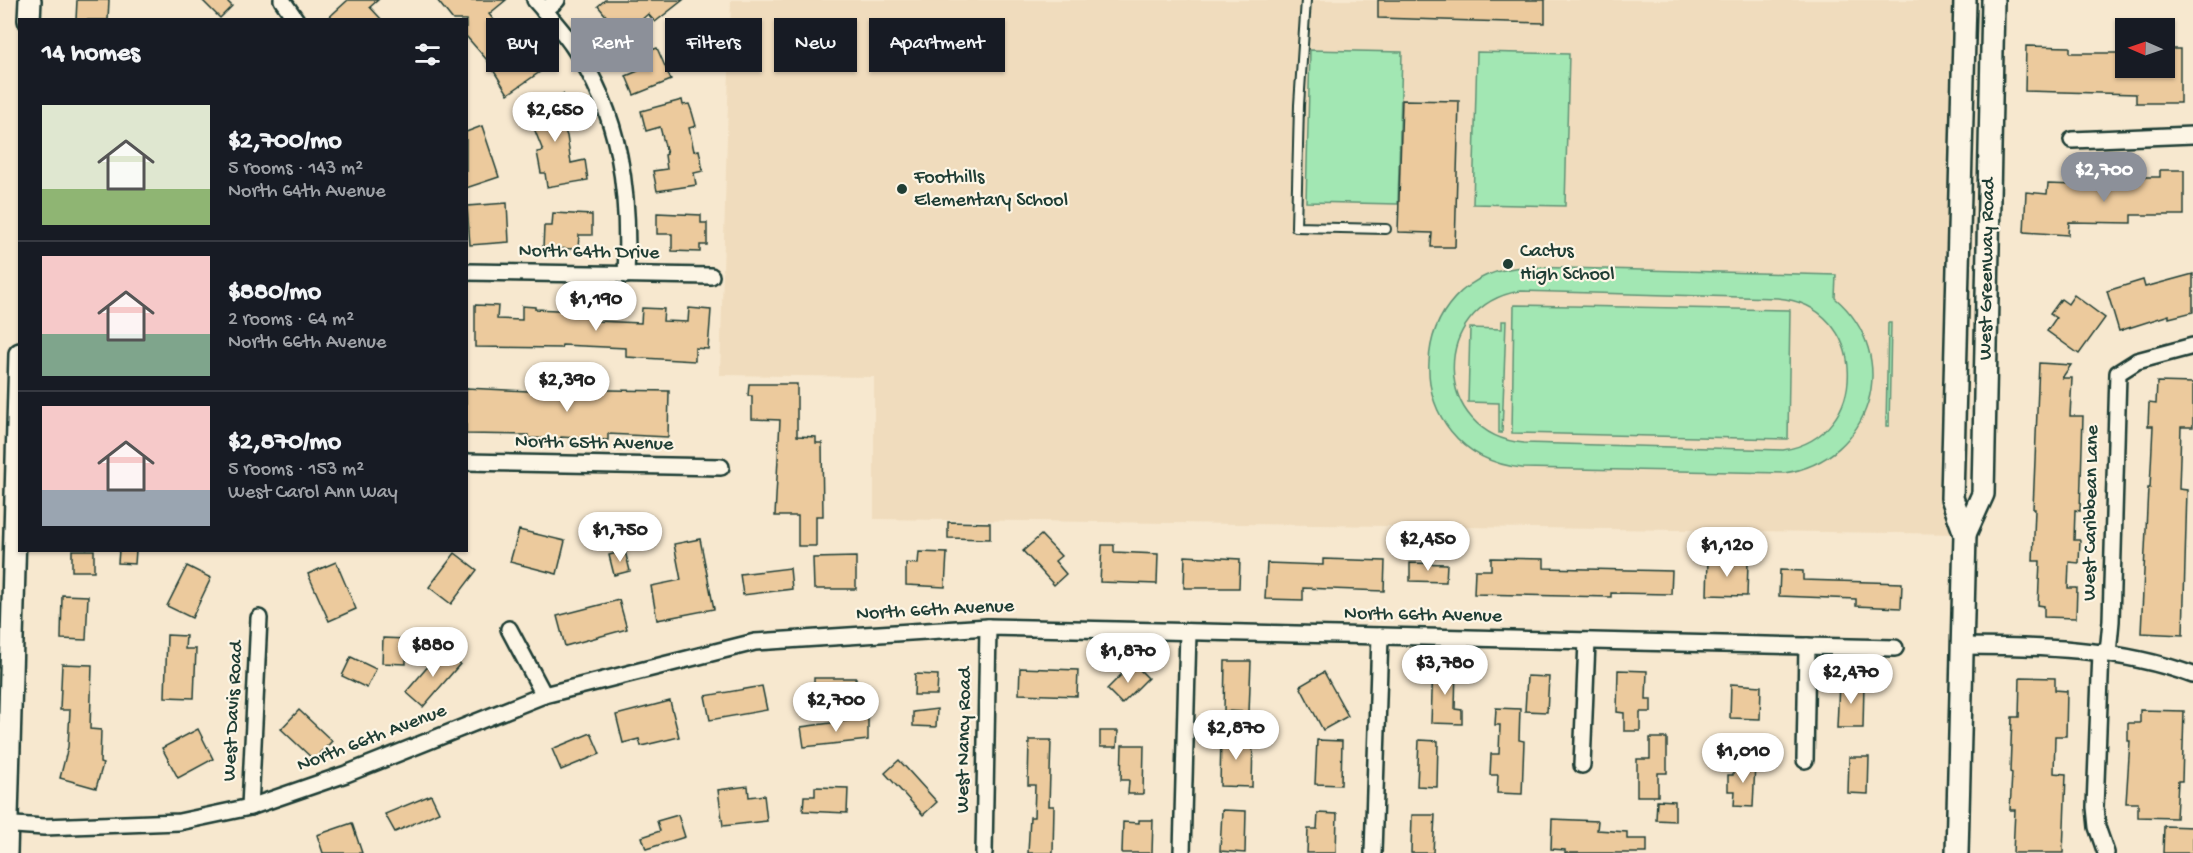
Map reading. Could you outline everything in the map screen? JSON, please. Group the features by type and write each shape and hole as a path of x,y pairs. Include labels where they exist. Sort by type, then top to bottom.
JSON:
{"main road":[{"path":"29,18 30,0"},
{"name":"West Greenway Road","path":"1957,853 1965,534 1952,498 1965,0"},
{"name":"West Greenway Road","path":"1965,534 1983,494 1993,0"},
{"path":"1962,170 1989,182"},
{"path":"6,853 3,825 7,579 18,454"}],"street":[{"path":"282,0 295,18"},
{"path":"557,0 540,5 574,46 596,86 621,155 626,197 626,275"},
{"path":"2072,140 2193,135"},
{"name":"North 64th Drive","path":"468,272 711,276"},
{"name":"West Caribbean Lane","path":"2106,853 2097,828 2095,807 2104,653 2111,621 2118,373 2137,360 2193,346"},
{"name":"North 65th Avenue","path":"468,462 721,467"},
{"name":"West Davis Road","path":"250,807 259,618"},
{"name":"North 66th Avenue","path":"3,825 44,827 179,822 250,807 346,774 544,695 755,642 988,627 1895,648"},
{"name":"West Nancy Road","path":"984,853 988,627"},
{"path":"509,629 544,695"},
{"path":"1182,853 1188,632"},
{"path":"1373,853 1380,636"},
{"path":"1582,765 1587,641"},
{"path":"1805,760 1807,646"},
{"path":"1962,646 2020,646 2104,653 2193,675"}],"lane":[{"path":"1306,0 1299,105 1296,227 1386,229"}],"shaded area":[{"name":"Cactus High School","path":"731,0 1978,0 1965,534 874,519 874,377 720,375 729,72 762,72 762,18 730,18"}],"green space":[{"path":"1310,50 1402,52 1398,204 1306,202"},
{"path":"1477,52 1569,54 1565,206 1473,204"},
{"path":"1527,267 1836,275 1835,298 1856,322 1868,348 1872,375 1868,402 1857,427 1839,448 1814,464 1784,473 1522,468 1480,456 1451,431 1434,399 1429,364 1436,329 1455,298 1485,276","holes":["1520,291 1777,298 1807,306 1829,323 1843,345 1848,371 1845,398 1833,421 1812,440 1783,450 1524,443 1494,435 1472,418 1458,395 1453,370 1457,344 1469,320 1490,302"]},
{"path":"1514,305 1790,310 1788,439 1512,433"},
{"path":"1502,321 1506,321 1502,433 1499,433 1499,403 1468,402 1470,328 1502,329"},
{"path":"1888,323 1891,323 1889,426 1886,426"}],"building":[{"path":"77,0 109,0 108,18 76,18"},
{"path":"202,0 226,0 232,6 220,18"},
{"path":"348,0 378,0 370,7 380,18 328,18"},
{"path":"437,0 506,0 489,14 492,18 486,18 486,59 468,38 468,18 451,18"},
{"path":"605,0 683,0 655,22 648,14 643,18 606,18 598,6"},
{"path":"1378,0 1545,0 1545,23 1378,18"},
{"path":"2026,46 2070,47 2070,53 2115,53 2115,78 2175,78 2175,49 2180,49 2180,103 2136,103 2136,94 2025,91"},
{"path":"657,48 665,66 665,72 668,72 671,80 634,95 626,76 636,72 653,72 653,50"},
{"path":"494,72 540,72 508,94"},
{"path":"563,94 570,111 559,116 567,136 571,163 585,160 588,180 547,187 545,173 541,173 537,152 543,151 526,108"},
{"path":"682,100 683,105 689,104 692,112 696,126 689,128 694,151 699,150 703,171 694,173 696,185 657,191 653,171 667,169 665,155 667,154 660,127 646,131 641,111"},
{"path":"1402,100 1459,101 1455,247 1431,247 1432,233 1398,232"},
{"path":"482,126 499,177 468,187 468,131"},
{"path":"2160,170 2184,170 2184,215 2131,215 2131,223 2069,222 2068,235 2024,232 2026,192 2047,194 2048,184 2105,186 2105,182 2140,183 2140,177 2160,177"},
{"path":"507,203 509,242 470,245 468,206"},
{"path":"553,213 592,215 592,235 579,235 578,249 543,248 544,226 552,226"},
{"path":"657,213 701,215 701,223 707,223 707,245 700,245 700,252 672,251 672,234 657,234"},
{"path":"2193,274 2193,312 2169,318 2169,315 2119,331 2107,291 2143,280 2145,287"},
{"path":"2074,295 2105,318 2079,354 2047,331 2056,318 2050,314 2061,299 2068,304"},
{"path":"475,305 498,306 497,319 522,320 522,306 535,307 535,309 577,311 577,307 598,308 597,321 641,323 642,308 664,309 663,321 688,322 689,308 711,310 708,349 695,348 695,361 626,357 626,348 562,345 561,348 475,347"},
{"path":"2039,363 2071,365 2062,378 2072,378 2070,416 2083,416 2080,511 2075,510 2074,540 2080,540 2079,563 2069,562 2068,588 2077,588 2076,618 2044,617 2044,606 2038,605 2040,561 2033,561 2035,509 2033,509"},
{"path":"2157,382 2193,383 2193,427 2181,427 2179,489 2187,490 2183,635 2141,633 2153,426 2148,426 2149,403 2156,404"},
{"path":"749,384 797,384 797,436 816,437 816,443 822,443 823,516 816,516 816,546 798,546 798,516 775,516 780,420 752,419 752,396 748,396"},
{"path":"468,388 550,392 550,389 669,391 668,437 608,434 608,440 561,437 561,439 528,438 528,435 468,434"},
{"path":"948,522 990,523 990,539 948,538"},
{"path":"519,530 565,541 557,574 510,562"},
{"path":"1041,535 1061,556 1055,561 1066,574 1054,585 1023,551"},
{"path":"700,539 714,609 657,620 651,586 681,580 674,544"},
{"path":"1102,545 1114,545 1114,552 1158,554 1157,584 1100,582"},
{"path":"625,551 630,571 614,575 609,555"},
{"path":"72,552 94,552 94,571 72,571"},
{"path":"119,552 136,552 135,564 118,563"},
{"path":"919,552 947,553 945,587 906,585 906,563 918,564"},
{"path":"455,553 477,570 451,604 429,587"},
{"path":"1185,556 1240,559 1239,588 1184,588"},
{"path":"856,557 856,589 814,589 813,558"},
{"path":"1491,558 1544,559 1544,568 1672,571 1671,594 1611,593 1611,597 1474,594 1475,570 1491,570"},
{"path":"1323,559 1385,561 1384,591 1303,588 1303,600 1265,599 1267,563 1323,565"},
{"path":"1708,560 1748,562 1747,596 1707,595"},
{"path":"336,562 356,609 329,621 308,574"},
{"path":"1410,563 1447,564 1446,582 1410,581"},
{"path":"187,566 211,578 192,618 167,606"},
{"path":"790,568 792,589 743,595 740,574"},
{"path":"1780,570 1803,571 1803,580 1902,583 1901,608 1856,606 1856,599 1779,596"},
{"path":"62,595 88,596 86,640 61,639"},
{"path":"619,600 627,629 565,646 557,616"},
{"path":"167,635 186,636 185,649 196,649 194,698 165,697"},
{"path":"383,638 406,639 406,664 382,663"},
{"path":"443,649 460,664 423,707 406,692"},
{"path":"351,657 376,669 367,688 342,676"},
{"path":"1225,661 1251,661 1249,712 1224,711"},
{"path":"1133,663 1148,678 1122,704 1107,689"},
{"path":"62,664 92,665 90,729 101,730 100,763 103,764 96,788 60,778 68,747 70,710 60,710"},
{"path":"1433,665 1456,666 1455,709 1462,710 1462,724 1431,723"},
{"path":"1020,668 1078,670 1077,696 1019,694"},
{"path":"1618,670 1647,671 1646,699 1651,699 1651,712 1640,712 1640,731 1624,731 1624,713 1617,712"},
{"path":"1324,672 1348,716 1323,730 1300,686"},
{"path":"915,674 938,675 937,695 914,695"},
{"path":"1527,676 1549,677 1547,712 1525,711"},
{"path":"2020,677 2055,678 2055,690 2067,691 2066,736 2055,736 2054,773 2066,774 2063,853 2013,853 2015,810 2010,810 2012,717 2019,717"},
{"path":"814,678 856,678 856,695 814,696"},
{"path":"1839,682 1864,683 1863,728 1837,728"},
{"path":"1731,684 1761,686 1760,719 1730,718"},
{"path":"762,686 767,710 710,720 705,696"},
{"path":"670,701 679,737 641,746 639,739 623,743 616,715"},
{"path":"1496,708 1520,709 1519,740 1524,741 1522,794 1497,793 1498,775 1490,775 1491,754 1499,754 1500,725 1495,725"},
{"path":"937,709 936,727 913,726 913,712"},
{"path":"299,710 332,741 314,760 281,729"},
{"path":"2140,710 2184,711 2182,781 2178,781 2176,818 2138,817 2138,803 2126,803 2130,741 2128,741 2128,723 2140,723"},
{"path":"868,718 868,740 804,747 801,727"},
{"path":"198,729 213,759 178,778 162,748"},
{"path":"1100,731 1118,731 1117,747 1100,747"},
{"path":"591,733 600,754 561,770 552,749"},
{"path":"1221,736 1253,737 1252,787 1220,786"},
{"path":"1650,738 1667,738 1667,773 1658,773 1658,796 1637,796 1637,759 1650,759"},
{"path":"1029,740 1051,740 1049,806 1054,806 1053,853 1028,853 1030,817 1034,817 1035,785 1028,785"},
{"path":"1317,740 1342,741 1341,785 1315,784"},
{"path":"1419,740 1438,741 1437,787 1417,786"},
{"path":"1122,745 1144,745 1143,794 1128,794 1129,780 1121,780"},
{"path":"1849,757 1869,757 1868,794 1848,793"},
{"path":"899,760 937,802 923,815 885,773"},
{"path":"1733,763 1755,764 1753,807 1734,806 1735,791 1728,791 1728,775 1733,775"},
{"path":"748,786 749,797 764,795 767,821 723,826 718,790"},
{"path":"815,787 848,788 847,813 803,811 804,796 815,796"},
{"path":"431,795 439,812 395,832 385,814"},
{"path":"1657,800 1675,801 1675,821 1656,820"},
{"path":"1222,810 1246,811 1245,853 1220,851"},
{"path":"1318,813 1337,814 1336,853 1307,853 1308,829 1317,829"},
{"path":"678,815 685,837 646,849 642,837 660,831 657,821"},
{"path":"1412,815 1435,815 1433,853 1411,853"},
{"path":"1552,819 1598,821 1597,830 1627,832 1627,839 1647,839 1647,853 1565,853 1565,850 1551,849"},
{"path":"1139,820 1153,820 1152,853 1122,853 1123,822 1139,823"},
{"path":"352,823 362,853 323,853 317,835"},
{"path":"2164,826 2193,827 2193,853 2163,853"}],"place":[{"name":"Foothills Elementary School","path":"902,189"},
{"name":"Cactus High School","path":"1508,264"}]}
